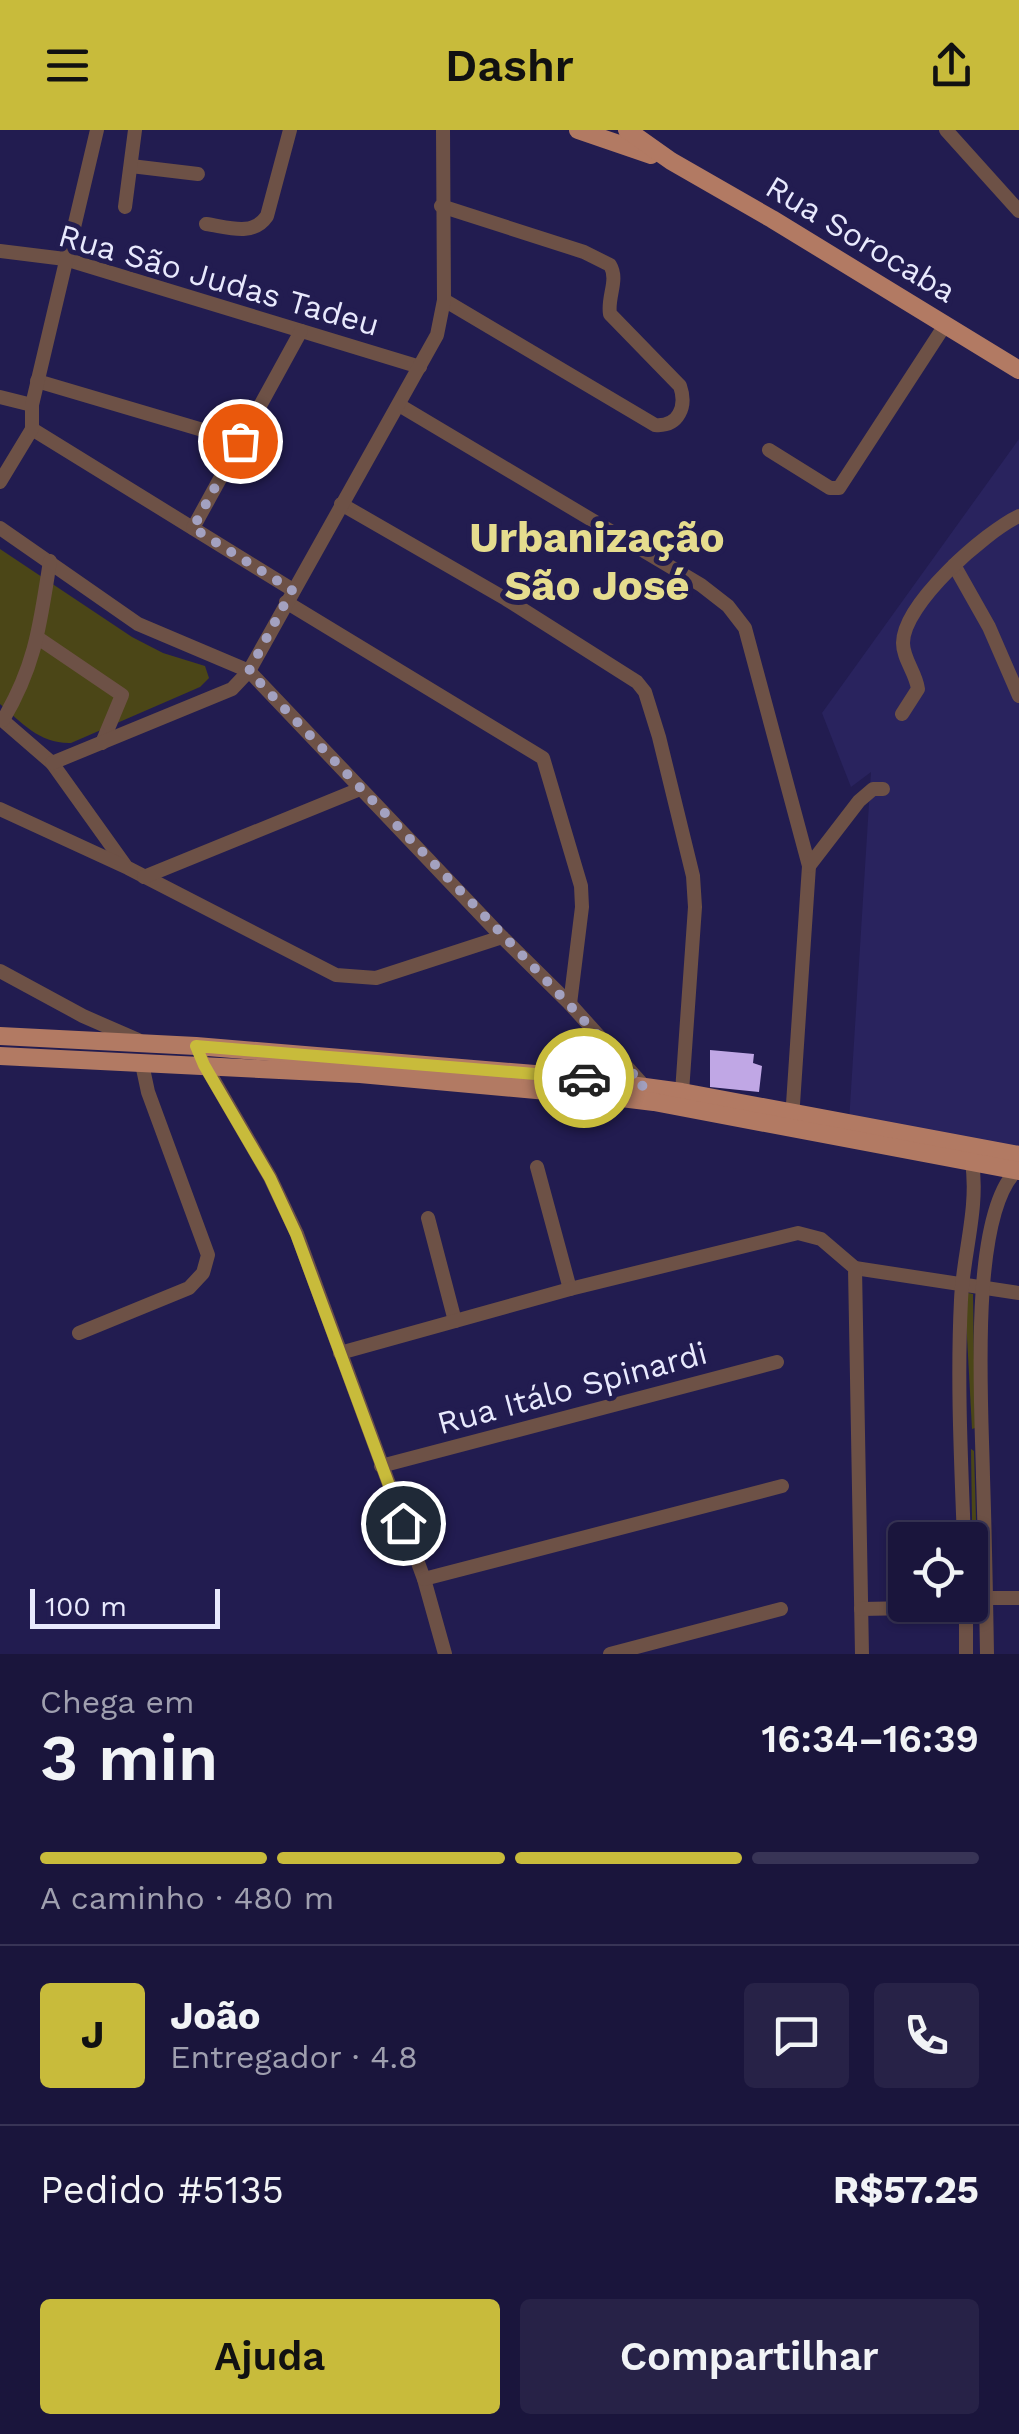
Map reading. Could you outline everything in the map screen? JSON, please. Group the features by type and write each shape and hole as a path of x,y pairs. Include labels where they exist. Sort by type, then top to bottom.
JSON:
{"main road":[{"name":"Rua Sorocaba","path":"578,130 671,161"},
{"name":"Rua Sorocaba","path":"626,130 671,161 1019,370"},
{"path":"0,1036 196,1046 644,1086 972,1162 1018,1165"},
{"path":"0,1056 113,1064 204,1065 533,1088 792,1122 1018,1165"}],"street":[{"path":"0,482 32,430 37,381 97,130"},
{"path":"125,207 135,130"},
{"path":"206,224 249,230 261,226 290,130"},
{"path":"52,764 232,689 249,671 438,335 444,300 443,130"},
{"path":"946,130 1019,210"},
{"path":"131,166 198,174"},
{"path":"442,206 584,252 610,265 614,280 610,314 680,386 682,410 675,422 655,425 444,300"},
{"name":"Rua São Judas Tadeu","path":"0,251 65,260 420,368"},
{"path":"768,450 830,488 839,488 945,325"},
{"path":"193,528 300,331"},
{"path":"37,381 240,441"},
{"path":"0,397 32,405"},
{"path":"399,405 701,585 728,606 745,628 809,866 792,1122"},
{"path":"32,430 193,528 289,596 543,758 580,886 582,907 570,1004"},
{"path":"341,504 506,599 620,670 645,692 693,876 682,1092"},
{"path":"902,714 918,689 903,642 906,630 924,600 954,564 973,545 1019,516"},
{"path":"0,528 138,624 249,671 644,1086"},
{"path":"50,561 29,670 2,719 52,764 128,868"},
{"path":"954,564 989,628 1019,696"},
{"path":"38,638 122,696 102,742"},
{"path":"144,877 360,789"},
{"path":"809,866 859,800 873,789 883,789"},
{"path":"0,808 128,868 336,975 376,978 502,938"},
{"path":"0,971 83,1016 153,1046"},
{"path":"83,1016 104,1042 113,1064"},
{"path":"196,1046 270,1178 296,1234 424,1579 445,1654"},
{"path":"78,1333 189,1288 203,1273 208,1255 148,1092 142,1064"},
{"path":"963,1522 958,1357 962,1283 976,1186 972,1162"},
{"path":"984,1522 979,1322 982,1286 997,1205 1018,1165"},
{"path":"537,1167 570,1289"},
{"path":"428,1218 455,1322"},
{"path":"340,1353 570,1289 798,1233 822,1239 855,1268 1019,1293"},
{"path":"855,1268 862,1654"},
{"name":"Rua Itálo Spinardi","path":"381,1466 777,1362"},
{"path":"960,1439 982,1438"},
{"path":"424,1579 782,1486"},
{"path":"988,1598 1019,1598"},
{"path":"861,1608 888,1607"},
{"path":"610,1654 781,1609"},
{"path":"966,1622 966,1654"},
{"path":"986,1622 987,1654"}],"shaded area":[{"path":"1019,439 1019,1149 849,1122 871,772 851,787 822,713"},
{"path":"0,549 132,637 163,653 205,666 209,678 200,687 71,743 50,740 32,731 0,704"},
{"path":"968,1293 973,1294 972,1429 966,1319"},
{"path":"971,1449 976,1522 972,1522"}],"building":[{"path":"710,1050 754,1054 753,1063 762,1066 759,1092 710,1087"}],"way so far":[{"path":"240,441 193,528 292,590 249,671 644,1086 584,1078"}],"district":[{"name":"Urbanização São José","path":"597,562"}],"route":[{"path":"403,1523 296,1234 270,1178 196,1046 584,1078"}]}
